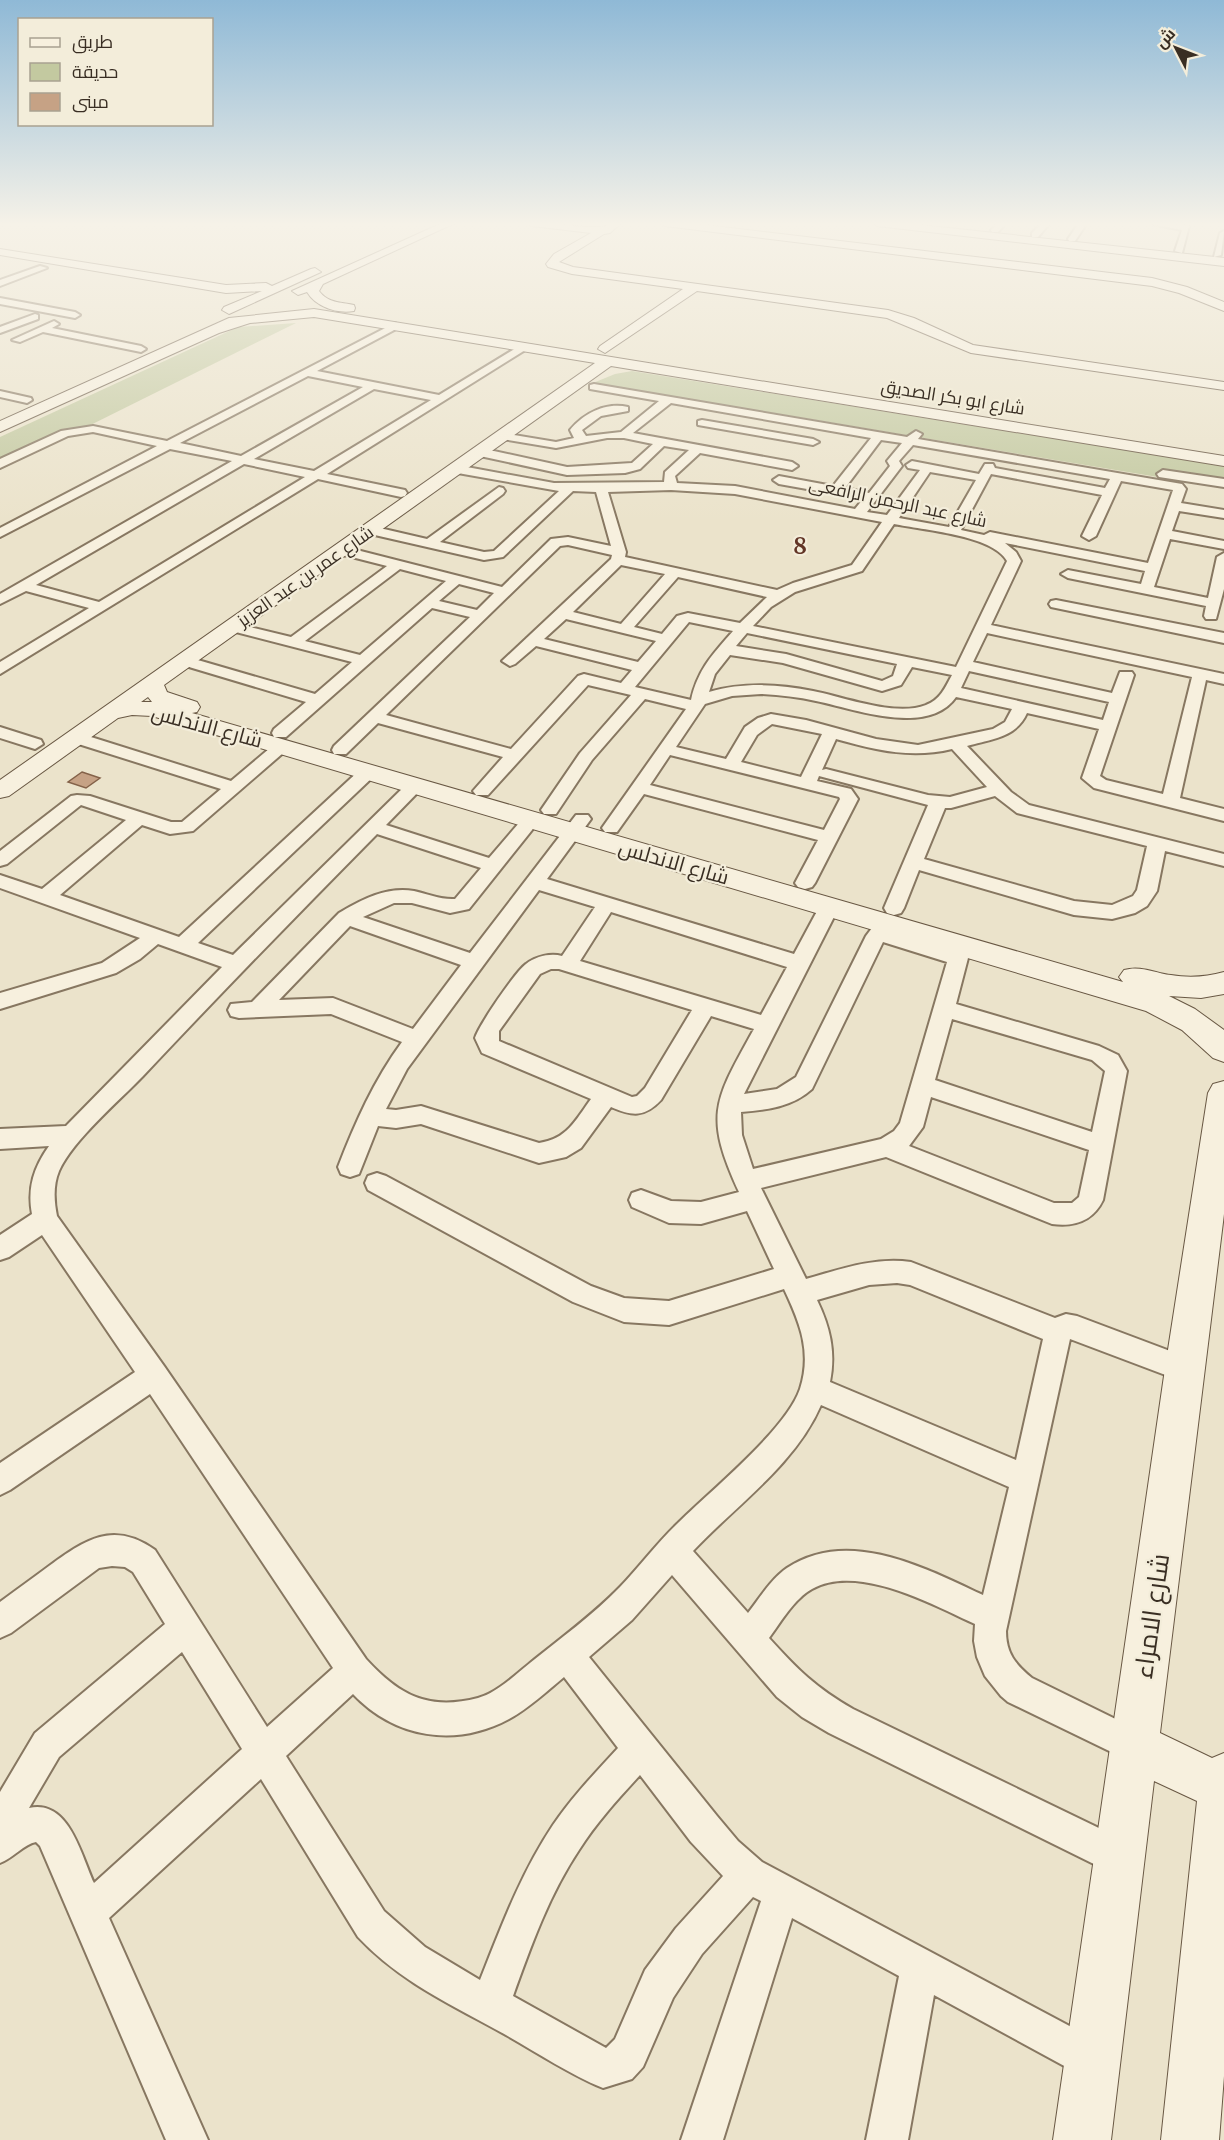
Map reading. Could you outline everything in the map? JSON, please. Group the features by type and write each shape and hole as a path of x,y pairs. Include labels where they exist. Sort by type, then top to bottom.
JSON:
{"street":[{"path":"0,330 18,323"},
{"path":"17,340 56,323"},
{"path":"0,413 141,349 190,323"},
{"path":"0,427 69,396 192,323"},
{"name":"شارع ابو بكر الصديق","path":"375,323 553,351 608,363 1100,435 1224,460"},
{"name":"شارع ابو بكر الصديق","path":"442,323 567,343 608,363"},
{"name":"شارع عمر بن عبد العزيز","path":"157,698 184,661 233,627 285,582 401,493 608,363 657,323"},
{"path":"915,323 947,341 971,349 1224,384"},
{"path":"928,323 954,337 979,346 1167,376"},
{"path":"0,533 395,326"},
{"path":"42,329 141,349"},
{"path":"567,343 608,363 720,405 827,427 879,435 914,437 995,455 1119,472 1224,483"},
{"path":"0,669 525,347"},
{"path":"553,351 566,361 608,363 668,400 720,405 1119,472 1180,488 1146,589"},
{"path":"306,372 441,399"},
{"path":"0,600 373,385"},
{"path":"44,392 41,397 47,399 69,396"},
{"path":"0,394 27,400"},
{"path":"624,435 668,400"},
{"path":"690,434 720,405"},
{"path":"584,440 576,430 595,414 608,409 624,409"},
{"path":"0,413 19,411 23,414 20,418"},
{"path":"766,495 827,427"},
{"path":"507,428 548,445 607,435 624,435 662,442 690,434 803,454"},
{"name":"شارع عمر بن عبد العزيز","path":"0,769 285,582 341,550 480,452 507,428"},
{"path":"0,464 59,436 84,429 169,444 401,493"},
{"path":"690,434 698,448"},
{"path":"836,490 879,435"},
{"name":"شارع ابو بكر الصديق","path":"1100,435 1224,448"},
{"path":"896,466 893,461 914,437"},
{"path":"480,452 557,470 578,472 625,470 636,466 662,442"},
{"path":"671,486 669,475 698,448 803,454"},
{"path":"995,455 955,530 1153,568"},
{"path":"860,512 896,466 904,464 1110,493"},
{"path":"611,828 697,704 703,681 759,610 778,595 804,584 834,577 857,568 927,468"},
{"name":"شارع عبد الرحمن الرافعى","path":"456,469 526,483 569,488 671,486 714,488 766,495 955,530 993,542 1009,552 1014,561 948,699 938,707 905,714 768,690 743,690 720,694 697,704"},
{"path":"1089,536 1119,472"},
{"path":"779,480 872,497"},
{"path":"493,556 510,544 569,488"},
{"path":"601,488 618,556"},
{"path":"430,543 500,491"},
{"path":"1174,506 1224,514"},
{"path":"370,530 484,556 534,564"},
{"path":"1165,534 1224,545"},
{"path":"340,750 556,542 566,540 675,572 778,595"},
{"path":"510,544 547,551"},
{"path":"341,550 506,592"},
{"path":"1041,639 1076,553"},
{"path":"510,661 563,614 618,556"},
{"path":"1207,635 1213,603 1222,579 1224,561"},
{"path":"299,639 397,565"},
{"path":"624,629 675,572"},
{"path":"0,860 77,800 84,800 170,828 187,827 234,788 317,700 455,580"},
{"path":"24,586 101,607"},
{"path":"1062,589 1146,589 1213,603"},
{"path":"1062,589 1207,635 1224,638"},
{"path":"429,603 482,615"},
{"path":"563,614 666,639"},
{"path":"637,615 677,625"},
{"path":"416,1039 333,1006 249,1009 346,918 358,910 389,898 409,897 450,907 462,904 494,866 529,811 586,757 633,691 642,668 681,619 696,617 906,661 962,669 1118,699"},
{"path":"233,627 299,639 367,657"},
{"path":"982,627 1224,679"},
{"path":"533,641 642,668"},
{"path":"727,650 786,657 882,686 892,685 899,681 906,661"},
{"path":"184,661 317,700"},
{"path":"1170,802 1200,674"},
{"path":"1126,675 1090,776 1100,784 1224,815"},
{"path":"482,791 584,680 697,704"},
{"path":"952,691 1108,726"},
{"name":"شارع الاندلس","path":"75,737 109,713 132,708 157,698 368,772 415,786 529,811 729,869 805,883 894,908 927,927"},
{"path":"730,765 754,726 760,721 782,720 911,750 998,734 1011,727 1019,717 1021,706"},
{"path":"376,717 515,755"},
{"path":"0,732 35,744"},
{"path":"810,777 831,732"},
{"path":"0,791 75,737 234,788"},
{"name":"شارع الاندلس","path":"281,740 340,750 482,791 529,811"},
{"path":"955,743 1013,803 1035,814"},
{"path":"665,749 730,765 810,777 944,802 1035,814 1224,860"},
{"path":"183,945 368,772"},
{"path":"805,883 849,799 845,794 810,777"},
{"path":"415,786 236,964 72,1135 54,1155 44,1177 40,1199 45,1219 154,1375 354,1671 372,1692 395,1708 422,1718 450,1719 479,1715 506,1703 566,1654 629,1600 672,1551 777,1447 799,1418 815,1389 819,1352 812,1317 736,1162 730,1142 728,1123 729,1104 734,1087 829,907"},
{"path":"639,787 828,837"},
{"path":"894,908 913,862 944,802 999,789"},
{"path":"45,897 139,818"},
{"path":"350,1167 370,1116 416,1039 577,826"},
{"name":"شارع الاندلس","path":"577,826 611,828 829,907 927,927 1158,994 1178,1012 1198,1024 1224,1050"},
{"path":"373,827 494,866"},
{"path":"913,862 1074,908 1112,912 1128,908 1140,901 1147,891 1156,844"},
{"path":"0,881 236,964"},
{"path":"534,882 799,963"},
{"path":"567,965 607,904"},
{"path":"346,918 473,962"},
{"path":"641,1200 669,1212 701,1213 751,1190 887,1147 902,1138 911,1127 958,958 879,933 804,1083 797,1091 787,1096 729,1104"},
{"path":"0,1001 109,968 133,954 154,936"},
{"path":"705,1007 653,1094 644,1103 631,1106 490,1047 486,1038 489,1029 533,969 549,962 567,965 766,1025"},
{"name":"شارع الاندلس","path":"1158,994 1184,989 1206,989 1224,983"},
{"path":"887,1147 1052,1213 1070,1216 1084,1211 1091,1200 1116,1071 1110,1061 1099,1054 945,1009"},
{"path":"923,1085 1101,1145"},
{"name":"شارع الامراء","path":"1082,2140 1184,1369 1224,1093"},
{"path":"370,1116 396,1119 421,1116 539,1153 558,1150 573,1141 606,1096"},
{"path":"0,1139 72,1135"},
{"path":"377,1183 582,1294 624,1310 669,1313 795,1285 894,1270 911,1274 1058,1332"},
{"path":"0,1249 45,1219"},
{"path":"1184,1369 1077,1328 1066,1326 1058,1332 993,1616 989,1647 995,1664 1020,1690 1134,1746 1224,1783 1190,2140"},
{"path":"0,1480 154,1375"},
{"path":"815,1389 1026,1479"},
{"path":"0,1622 91,1555 105,1550 120,1549 134,1552 144,1561 371,1924 383,1938 407,1959 434,1976 603,2068 618,2065 629,2053 659,1984 689,1941 765,1884"},
{"path":"672,1551 750,1637 789,1685 823,1710 1121,1858"},
{"path":"750,1637 798,1578 825,1568 853,1564 882,1569 993,1616"},
{"path":"2,1843 11,1807 27,1774 47,1745 187,1628"},
{"path":"566,1654 725,1854 765,1884 1093,2060"},
{"path":"89,1912 354,1671"},
{"path":"490,2005 534,1894 549,1865 583,1814 640,1749"},
{"path":"2,1843 22,1827 41,1823 53,1833 186,2140"},
{"path":"702,2140 765,1884"},
{"path":"887,2140 920,1968"}],"green space":[{"path":"296,323 0,470 0,437 238,327"},
{"path":"632,371 1224,466 1224,488 593,383 615,374"}],"building":[{"path":"82,772 100,778 86,788 68,782"}],"district":[{"name":"8","path":"800,546"}]}
